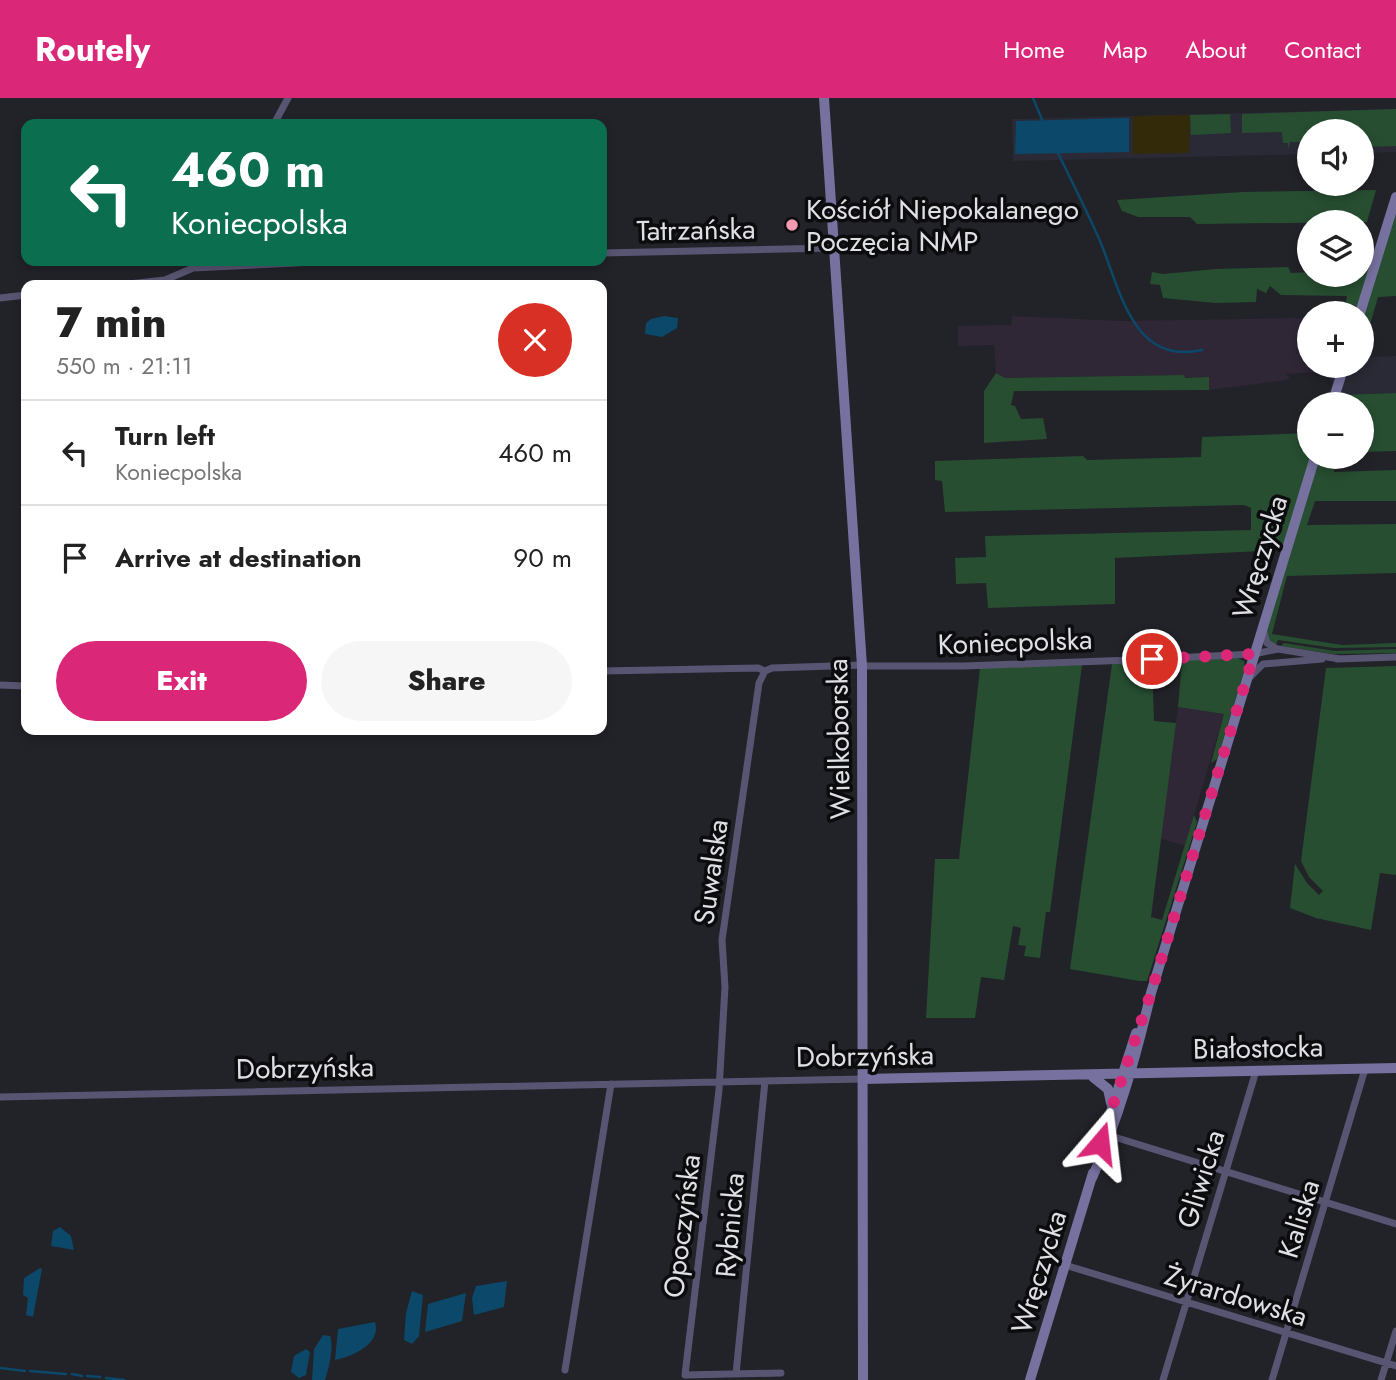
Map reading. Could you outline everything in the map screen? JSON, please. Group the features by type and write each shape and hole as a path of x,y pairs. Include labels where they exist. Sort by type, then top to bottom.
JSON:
{"street":[{"path":"277,119 288,98"},
{"name":"Wielkoborska","path":"824,98 862,665 863,1380"},
{"path":"1364,301 1396,197"},
{"name":"Tatrzańska","path":"607,253 833,248"},
{"path":"165,280 191,266"},
{"path":"0,298 21,296"},
{"name":"Wręczycka","path":"1030,1380 1092,1178 1111,1105 1125,1075 1151,993 1311,469"},
{"path":"1262,626 1267,643 1278,649 1340,659"},
{"path":"1254,654 1278,649"},
{"path":"1254,654 1274,662"},
{"name":"Koniecpolska","path":"607,671 758,668 765,671 772,668 862,665 964,666 1254,654"},
{"path":"1245,682 1258,667 1274,662 1396,657"},
{"name":"Suwalska","path":"719,1082 724,987 722,940 759,683 765,671"},
{"path":"0,685 21,685"},
{"name":"Białostocka","path":"1125,1075 1396,1068"},
{"name":"Kaliska","path":"1272,1380 1365,1069"},
{"name":"Gliwicka","path":"1163,1380 1256,1071"},
{"name":"Wręczycka","path":"1092,1178 1111,1136 1126,1086 1125,1075"},
{"name":"Dobrzyńska","path":"0,1097 1125,1075"},
{"path":"1092,1077 1108,1089 1111,1105"},
{"name":"Rybnicka","path":"736,1374 765,1081"},
{"name":"Opoczyńska","path":"719,1082 685,1375 736,1374"},
{"path":"565,1370 611,1084"},
{"path":"1111,1136 1396,1224"},
{"name":"Żyrardowska","path":"1065,1265 1396,1366"},
{"path":"1381,1380 1396,1331"},
{"path":"736,1374 781,1373"}],"shaded area":[{"path":"1396,109 1396,152 1374,153 1374,119 1297,119 1297,154 1013,161 1012,119"},
{"path":"1012,316 1121,321 1297,318 1297,373 1286,374 1290,378 1287,380 1209,390 1209,377 1184,378 1184,375 1005,378 996,373 994,345 958,346 958,326 1011,325"},
{"path":"1396,356 1396,393 1340,392 1344,378 1374,378 1374,357"},
{"path":"1178,707 1224,714 1185,846 1159,838"}],"green space":[{"path":"1396,109 1396,146 1374,147 1374,119 1297,119 1297,142 1290,142 1288,149 1288,143 1283,143 1282,132 1242,133 1242,114"},
{"path":"1230,114 1231,133 1191,135 1190,115"},
{"path":"1376,190 1370,210 1297,210 1297,223 1197,224 1190,217 1138,217 1122,211 1117,200 1243,192 1297,191 1297,196 1374,196"},
{"path":"1396,210 1396,296 1378,297 1374,311 1374,301 1368,301"},
{"path":"1288,267 1291,273 1297,273 1297,287 1365,287 1360,301 1346,301 1347,296 1281,295 1270,286 1266,293 1257,289 1256,302 1215,303 1163,298 1160,285 1150,284 1152,272 1163,274"},
{"path":"996,373 1005,378 1184,375 1185,378 1209,377 1209,390 1014,391 1011,405 1015,406 1021,419 1043,418 1047,439 984,443 984,391"},
{"path":"1396,393 1396,451 1374,452 1374,394"},
{"path":"1297,433 1297,469 1308,469 1283,550 1115,558 1115,604 988,608 986,583 956,584 955,558 986,557 985,536 1251,530 1251,508 1244,505 945,512 942,481 935,480 935,461 1083,456 1087,460 1201,457 1202,437"},
{"path":"1316,469 1334,469 1334,472 1396,470 1396,501 1315,501 1307,525 1396,524 1396,573 1287,576 1272,634 1342,645 1396,643 1396,647 1334,648 1278,640 1276,645 1271,644 1265,631"},
{"path":"1284,643 1335,651 1396,649 1396,653 1334,654 1281,646"},
{"path":"1237,658 1244,661 1245,668 1217,759 1211,763 1224,714 1178,707 1182,660"},
{"path":"1152,662 1154,721 1176,723 1151,917 1162,920 1194,815 1197,822 1147,981 1139,981 1070,969 1112,664"},
{"path":"1082,665 1050,912 1046,912 1040,958 1024,956 1026,946 1018,945 1021,928 1013,926 1004,980 981,977 975,1018 926,1018 935,859 959,859 980,668"},
{"path":"1396,666 1396,875 1380,873 1371,930 1316,918 1290,908 1295,864 1307,883 1319,895 1323,891 1309,877 1301,861 1326,668"}],"sand":[{"path":"1190,115 1189,153 1133,154 1133,116"}],"water":[{"path":"1129,118 1129,152 1015,154 1016,121"},
{"path":"664,316 678,318 677,328 662,337 645,334 646,323"},
{"path":"60,1227 71,1236 74,1250 51,1246 53,1231"},
{"path":"42,1269 33,1317 26,1315 28,1298 23,1295 24,1278"},
{"path":"507,1281 504,1307 474,1315 472,1298 476,1286"},
{"path":"412,1291 423,1295 419,1336 412,1344 404,1340 406,1313"},
{"path":"466,1293 462,1321 425,1332 428,1304"},
{"path":"375,1322 374,1336 364,1348 335,1360 338,1329"},
{"path":"323,1335 330,1336 331,1341 328,1369 325,1380 312,1380 314,1349"},
{"path":"306,1349 310,1352 306,1375 299,1378 291,1372 294,1356"}],"waterway":[{"path":"1033,98 1043,122"},
{"path":"1058,153 1100,241 1132,319 1144,335 1159,346 1178,352 1202,350"},
{"path":"0,1368 25,1371"},
{"path":"30,1371 66,1374"},
{"path":"72,1374 82,1376"},
{"path":"87,1376 100,1377"},
{"path":"106,1378 124,1380"}],"place":[{"name":"Kościół Niepokalanego Poczęcia NMP","path":"792,225"}],"route":[{"path":"1100,1143 1127,1056 1151,993 1254,654 1152,659"}]}
